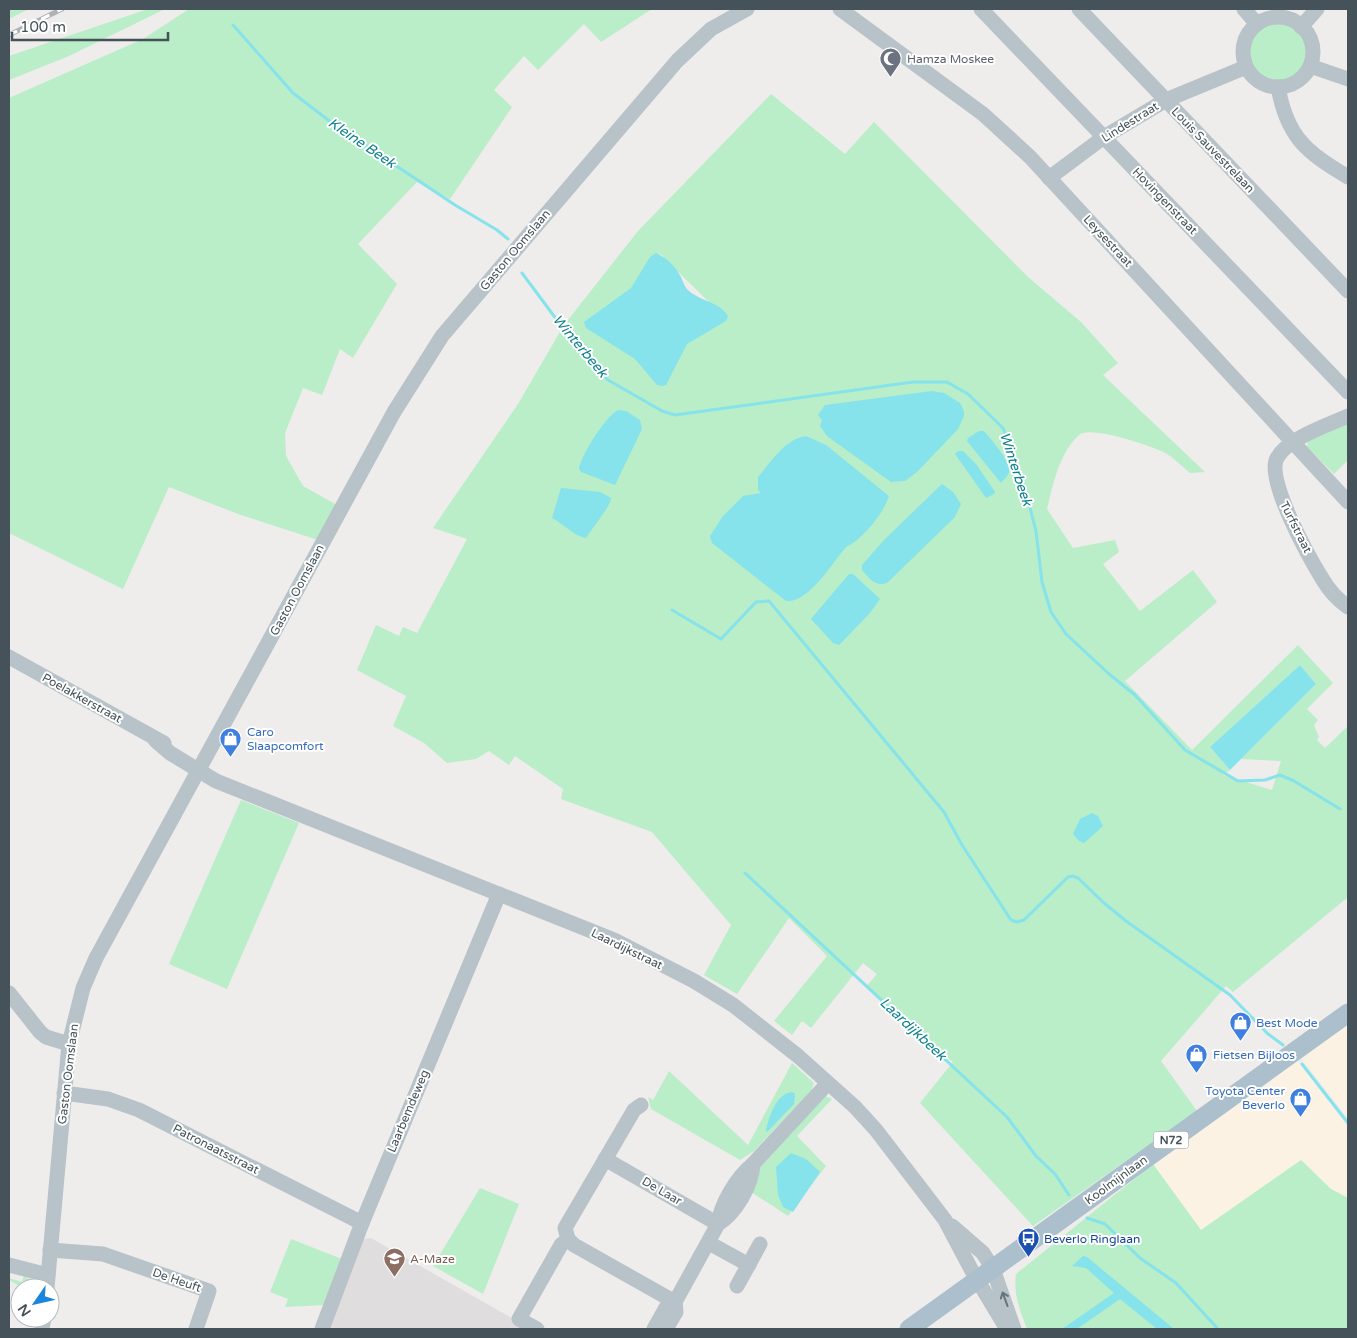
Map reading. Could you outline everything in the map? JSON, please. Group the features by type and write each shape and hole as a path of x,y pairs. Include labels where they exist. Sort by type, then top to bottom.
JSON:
{"main road":[{"name":"Koolmijnlaan","path":"909,1329 1348,1012"}],"street":[{"name":"Gaston Oomslaan","path":"47,1278 69,1044 83,988 96,958 394,412 442,336 677,61 711,29 747,9"},
{"name":"Leysestraat","path":"840,9 983,114 1049,178 1348,502"},
{"name":"Hovingenstraat","path":"981,9 1348,392"},
{"name":"Louis Sauvestrelaan","path":"1079,9 1348,291"},
{"path":"1244,9 1257,24"},
{"path":"1301,27 1317,9"},
{"path":"1280,17 1288,19 1301,27 1311,41 1312,50 1310,66 1300,79 1286,86 1278,87 1255,80 1243,59 1244,43 1251,29 1257,24 1280,17"},
{"path":"1310,66 1348,79"},
{"name":"Lindestraat","path":"1049,178 1104,137 1166,100 1246,67"},
{"path":"1278,87 1282,111 1288,125 1306,149 1348,177"},
{"path":"1293,442 1348,416"},
{"name":"Turfstraat","path":"1293,442 1276,460 1276,478 1282,500 1323,580 1335,596 1348,608"},
{"name":"Poelakkerstraat","path":"9,657 155,740 170,753 200,768"},
{"name":"Laardijkstraat","path":"200,768 216,781 614,940 694,981 760,1026 828,1083 876,1130 946,1220 1007,1329"},
{"name":"Laarbemdeweg","path":"322,1329 362,1223 499,894"},
{"path":"9,993 40,1032 46,1037 69,1044"},
{"path":"654,1329 667,1306 675,1302 709,1243 718,1224 720,1212 743,1172 753,1164 828,1083"},
{"name":"Patronaatsstraat","path":"64,1093 108,1099 139,1110 362,1223"},
{"path":"641,1105 634,1110 565,1228 568,1239 574,1245 675,1302"},
{"name":"De Laar","path":"605,1159 718,1224"},
{"name":"Laardijkstraat","path":"946,1220 983,1253 993,1269 1014,1329"},
{"path":"537,1329 519,1319 561,1245 568,1239"},
{"path":"709,1243 749,1265"},
{"path":"737,1286 760,1244"},
{"name":"De Heuft","path":"50,1250 108,1256 209,1291 196,1329"},
{"path":"108,1256 112,1272"},
{"path":"9,1265 38,1278"},
{"path":"666,1329 676,1312 675,1302"}],"shaded area":[{"path":"1348,1023 1348,1118 1300,1057"},
{"path":"1297,1060 1348,1127 1348,1198 1331,1189 1301,1160 1201,1230 1153,1164"},
{"name":"A-Maze","path":"371,1238 531,1329 327,1329 362,1239"}],"green space":[{"path":"9,9 29,9 9,19"},
{"path":"148,9 165,9 69,56 9,80 9,56"},
{"path":"189,9 652,9 601,42 584,24 538,70 524,56 494,90 512,107 450,199 417,182 358,244 397,284 353,358 340,349 322,395 303,388 285,433 286,456 303,486 337,505 318,540 238,514 169,487 123,589 9,533 9,98 143,39"},
{"path":"1271,22 1283,22 1294,27 1302,35 1307,46 1305,64 1294,77 1283,82 1271,82 1260,77 1252,69 1247,58 1247,46 1252,35 1260,27"},
{"path":"771,94 845,154 874,122 1028,277 1081,322 1118,363 1103,375 1205,472 1190,473 1160,450 1122,438 1095,433 1079,435 1072,442 1058,470 1047,509 1073,548 1115,540 1119,552 1103,564 1140,611 1193,570 1217,602 1125,681 1192,750 1298,645 1333,683 1307,709 1318,720 1314,725 1319,737 1317,740 1325,748 1348,726 1348,897 1233,992 1226,986 1161,1061 1197,1111 1033,1226 920,1103 953,1062 866,987 877,974 863,963 811,1028 802,1021 792,1035 774,1021 827,956 789,918 737,994 704,975 731,925 652,832 561,799 563,789 515,756 509,765 489,751 476,759 447,763 424,743 393,726 406,696 357,670 376,625 399,636 403,627 417,633 467,539 433,528 518,404 564,325 638,231","holes":["660,254 714,307 683,348 654,260","1300,665 1316,684 1241,759 1281,761 1272,790 1223,775 1230,770 1210,747"]},
{"path":"1348,420 1348,460 1334,474 1307,447 1308,441"},
{"path":"241,800 299,823 227,989 169,964"},
{"path":"792,1063 814,1083 811,1091 754,1151 740,1160 651,1109 648,1097 653,1100 669,1071 748,1145"},
{"path":"825,1096 832,1099 797,1136 826,1166 788,1216 748,1190 757,1167"},
{"path":"1301,1160 1331,1189 1348,1198 1348,1329 1027,1329 1016,1295 1016,1274 1153,1164 1201,1230"},
{"path":"480,1188 519,1204 483,1294 433,1266"},
{"path":"291,1239 342,1259 325,1305 285,1307 288,1299 270,1292"}],"water":[{"path":"656,253 674,266 689,291 720,307 728,316 726,321 687,344 666,385 663,386 657,385 635,359 586,328 584,322 631,288 650,257"},
{"path":"932,391 944,393 960,403 964,416 958,429 917,472 905,481 891,482 827,436 820,426 822,420 818,415 825,405"},
{"path":"618,410 626,411 640,420 642,429 615,485 581,472 579,468 595,436 607,420"},
{"path":"979,431 984,431 1007,463 1009,473 1001,483 967,441 968,438"},
{"path":"806,436 826,445 889,496 872,525 859,538 846,547 819,581 803,596 795,600 786,601 712,543 710,536 723,516 743,496 761,493 758,490 758,477 779,452 791,442"},
{"path":"958,451 963,451 976,464 995,492 994,494 986,498 955,454"},
{"path":"942,484 953,492 961,504 955,517 887,583 879,584 873,581 862,570 862,565 884,540"},
{"path":"561,488 600,492 611,498 605,512 586,538 577,535 552,518"},
{"path":"849,574 853,574 880,599 870,613 839,645 833,643 811,619"},
{"path":"1300,665 1316,684 1230,770 1210,747"},
{"path":"1092,813 1098,816 1103,826 1084,843 1079,841 1073,834 1080,819"},
{"path":"792,1092 795,1094 794,1104 767,1132 767,1124 778,1101 782,1096"},
{"path":"791,1153 806,1159 820,1172 793,1212 783,1207 778,1195 776,1167"},
{"path":"1083,1256 1087,1257 1174,1329 1157,1329 1120,1299 1077,1329 1062,1329 1114,1293 1086,1268 1072,1266"}],"waterway":[{"name":"Kleine Beek","path":"233,25 293,93 332,123 508,239"},
{"name":"Winterbeek","path":"522,273 577,347 608,380 662,411 675,415 913,382 947,382 968,394 1003,428 1025,489 1036,531 1042,582 1051,612 1066,634 1135,695 1185,750 1238,781 1265,780 1280,775 1294,781 1340,809"},
{"path":"672,610 721,639 756,602 769,601 944,812 962,845 1011,920 1017,922 1024,920 1068,877 1078,878 1126,921 1230,995 1268,1034 1283,1045"},
{"name":"Laardijkbeek","path":"745,873 1007,1117 1036,1156 1055,1174 1069,1195"},
{"path":"1302,1064 1348,1123"},
{"name":"Laardijkbeek","path":"1087,1218 1105,1224 1140,1258 1176,1283 1218,1329"}],"railway":[{"path":"9,35 62,9"}],"place":[{"name":"Hamza Moskee","path":"891,78"},
{"name":"Caro Slaapcomfort","path":"231,758"},
{"name":"Best Mode","path":"1240,1042"},
{"name":"Fietsen Bijloos","path":"1197,1074"},
{"name":"Toyota Center Beverlo","path":"1301,1117"},
{"name":"Beverlo Ringlaan","path":"1028,1258"},
{"name":"A-Maze","path":"394,1278"}]}
